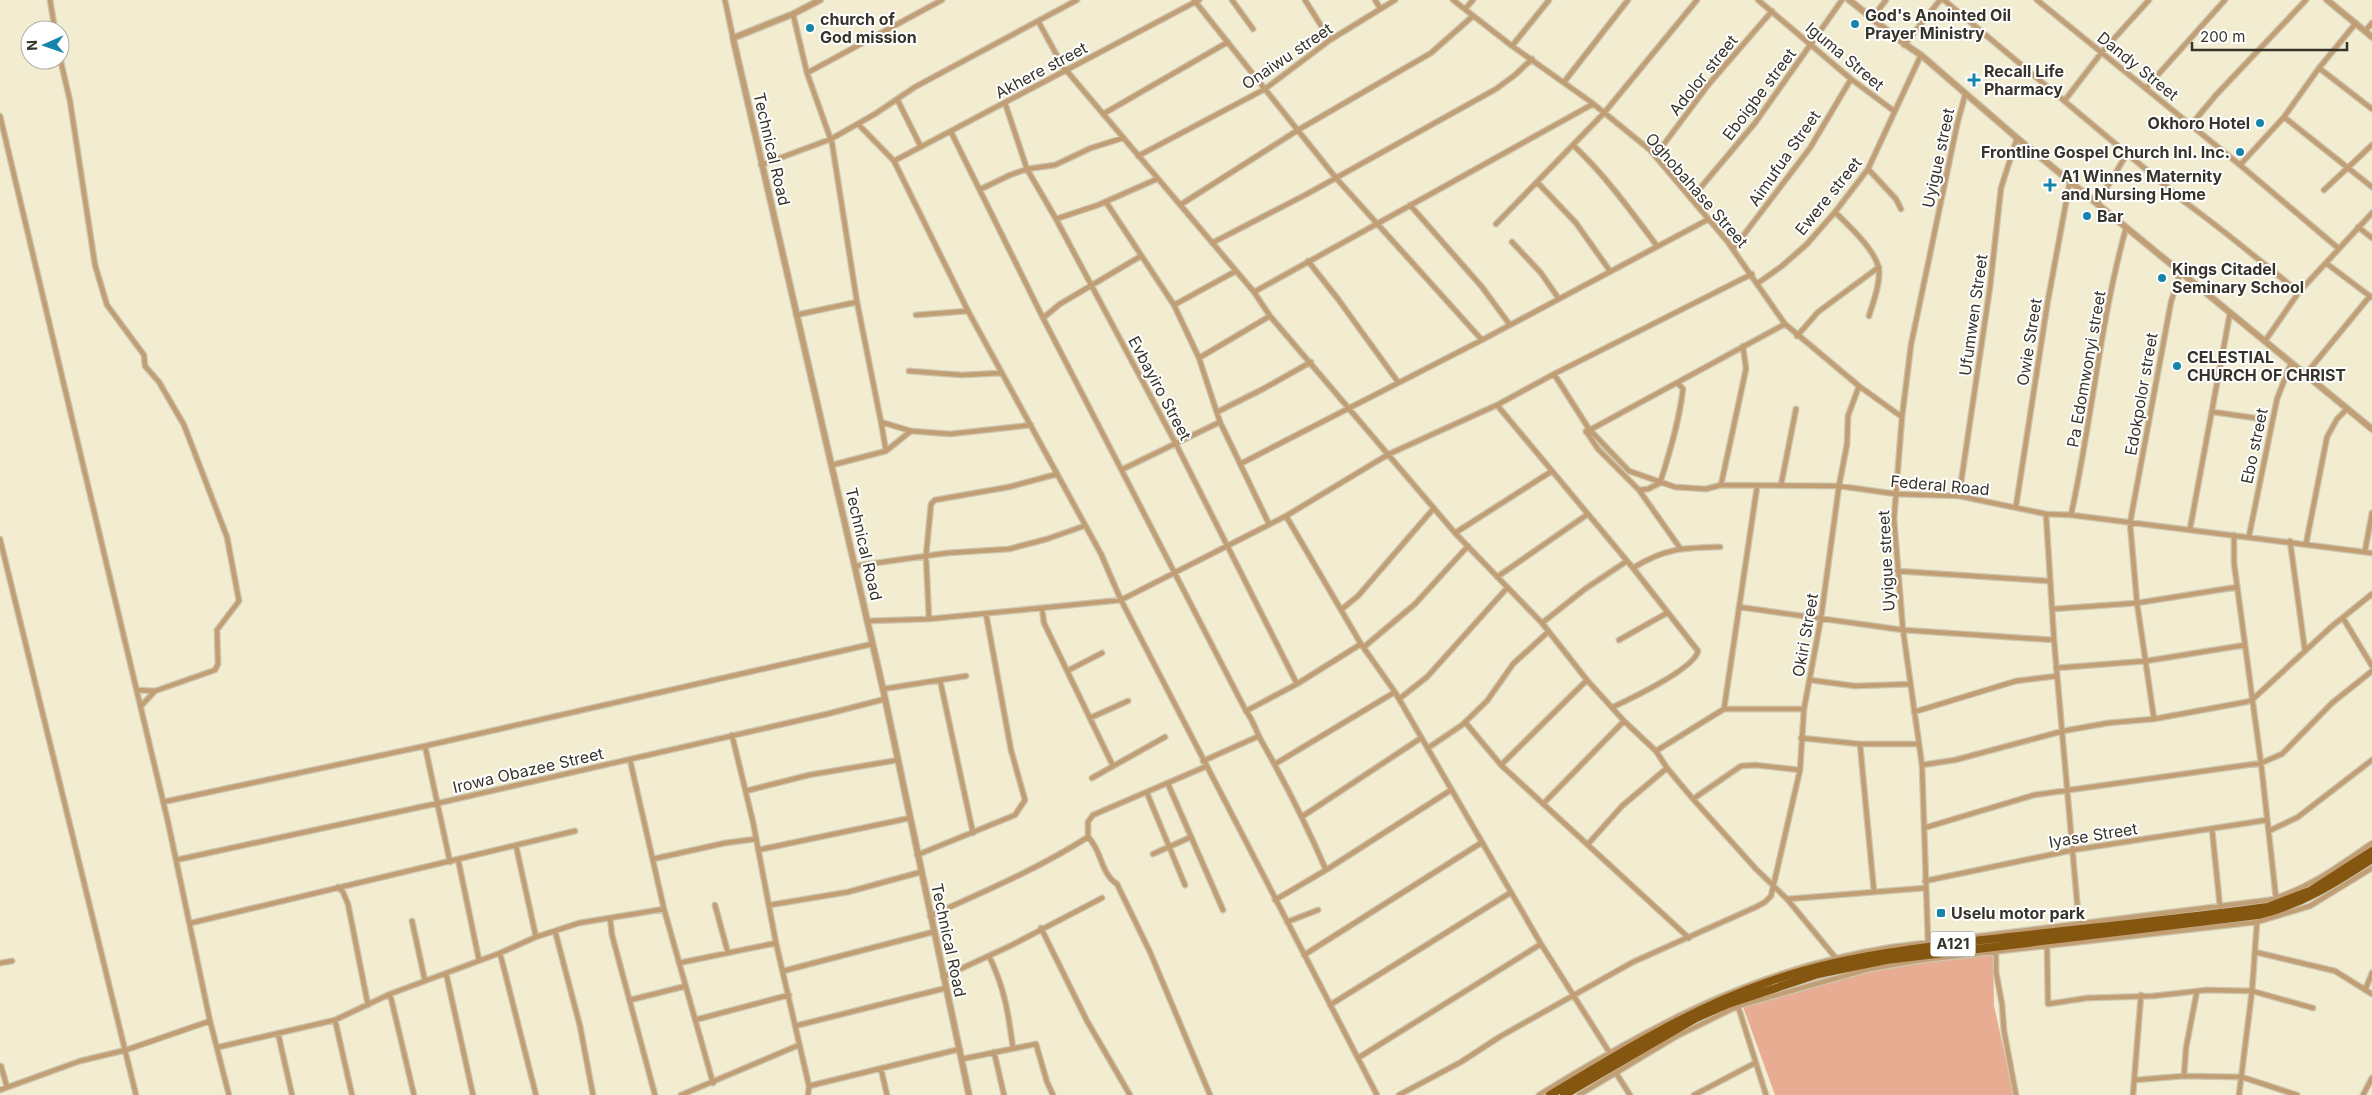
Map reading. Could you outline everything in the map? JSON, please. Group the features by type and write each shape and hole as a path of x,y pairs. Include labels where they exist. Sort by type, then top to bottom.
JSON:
{"highway":[{"name":"A121","path":"1564,1095 1705,1008 1768,981 1856,958 1937,946 2268,906 2310,891 2372,851"},
{"name":"A121","path":"1550,1095 1611,1055 1744,998 1818,974 1859,965 2003,945 2258,915 2277,911 2318,894 2372,859"}],"street":[{"path":"50,0 53,20"},
{"name":"Technical Road","path":"725,0 761,165 883,689 969,1095"},
{"path":"733,38 793,14 820,0"},
{"path":"807,73 942,0"},
{"path":"761,165 831,139 858,124 914,87 1078,0"},
{"path":"1232,0 1253,29"},
{"path":"1305,0 1330,40"},
{"path":"1375,0 1380,8"},
{"name":"Onaiwu street","path":"1138,156 1266,89 1330,40 1395,0"},
{"name":"Oghobahase Street","path":"1453,0 1512,46 1593,104 1655,156 1733,248 1785,324 1859,386 1902,417"},
{"path":"1466,9 1473,0"},
{"path":"1512,46 1549,0"},
{"path":"1564,82 1628,0"},
{"path":"1496,224 1604,113 1697,0"},
{"name":"Iguma Street","path":"1758,0 1851,79 1894,111"},
{"name":"Eboigbe street","path":"1691,198 1755,123 1842,0"},
{"path":"1849,0 1904,44 1921,54 2017,138 2181,271 2346,410 2372,429"},
{"path":"1872,18 1886,0"},
{"path":"1904,44 1940,0"},
{"path":"1944,0 2186,202 2226,231 2248,252 2299,292"},
{"name":"Dandy Street","path":"2036,0 2240,165 2338,248"},
{"path":"2065,100 2102,52 2148,0"},
{"path":"2146,88 2225,0"},
{"path":"2190,126 2216,95 2306,0"},
{"path":"2327,0 2372,37"},
{"path":"1196,1 1336,178 1482,340"},
{"name":"Akhere street","path":"894,161 1196,1"},
{"name":"Adolor street","path":"1655,156 1709,84 1772,11"},
{"path":"793,14 807,73 831,139 857,302 886,452"},
{"path":"1180,205 1298,130 1431,53 1474,16"},
{"path":"1038,21 1066,70 1254,292 1270,316 1351,408 1455,533 1542,623 1586,680 1624,721 1656,750 1667,768 1773,887 1787,899 1835,957"},
{"path":"2240,165 2284,117 2319,68 2356,23"},
{"path":"2365,32 2372,23"},
{"path":"1103,114 1228,42"},
{"name":"Ewere street","path":"1758,283 1782,266 1807,244 1835,212 1868,169 1921,54"},
{"path":"1212,243 1336,178 1496,89 1516,75 1532,59"},
{"path":"2319,68 2372,109"},
{"path":"63,70 70,102 95,265 107,305 144,355 145,366 159,382 184,425 227,537 239,601 217,630 217,668 155,691 137,690"},
{"name":"Aimufua Street","path":"1733,248 1810,148 1851,79"},
{"name":"Uyigue street","path":"1928,942 1922,765 1903,630 1894,519 1902,417 1911,345 1956,125 1965,94"},
{"path":"897,99 921,148"},
{"name":"Evbayiro Street","path":"1005,103 1027,169 1056,219 1176,444 1297,684"},
{"path":"1254,292 1593,104"},
{"path":"0,116 141,706 191,923 210,1021 219,1047 229,1095"},
{"path":"2284,117 2372,187"},
{"path":"858,124 894,161 968,310 1058,474 1084,526 1101,554 1121,600 1203,761 1377,1095"},
{"path":"951,132 981,189 1043,318 1123,469 1259,736 1303,816 1326,870"},
{"path":"981,189 1027,169 1055,165 1091,148 1123,138"},
{"name":"Ufumwen Street","path":"1959,496 1990,287 2001,188 2017,138"},
{"path":"1573,145 1586,157 1657,246"},
{"path":"2324,190 2372,145"},
{"path":"2097,204 2128,152"},
{"path":"1868,169 1896,199 1901,209"},
{"path":"1056,219 1106,202 1157,179"},
{"name":"Owie Street","path":"2016,506 2047,310 2070,181"},
{"path":"1537,182 1576,223 1610,272"},
{"path":"1106,202 1174,305 1199,358 1220,422 1242,463 1269,524"},
{"path":"1410,205 1482,287 1510,325"},
{"path":"1835,212 1868,247 1878,267 1877,291 1869,316"},
{"path":"2265,341 2299,292 2372,213"},
{"path":"1242,463 1482,340 1709,219"},
{"path":"2358,227 2372,238"},
{"name":"Pa Edomwonyi street","path":"2071,514 2083,460 2110,299 2126,228"},
{"path":"1512,242 1541,273 1559,299"},
{"path":"1043,318 1060,304 1141,256"},
{"path":"1308,261 1338,298 1398,382"},
{"path":"2305,375 2371,297 2326,263"},
{"path":"1797,336 1818,312 1878,267"},
{"path":"1174,305 1236,271"},
{"name":"Edokpolor street","path":"2154,719 2137,603 2130,523 2171,302 2181,271"},
{"path":"867,621 929,620 1121,600 1286,516 1389,454 1497,405 1554,374 1752,274"},
{"path":"796,315 857,302"},
{"path":"916,315 968,310"},
{"path":"2190,529 2230,313"},
{"path":"1199,358 1270,316"},
{"path":"1680,548 1639,490 1598,449 1587,428 1678,383 1785,324"},
{"path":"1721,485 1746,369 1744,346"},
{"path":"1217,412 1264,390 1311,362"},
{"name":"Ebo street","path":"2249,536 2277,399 2291,363"},
{"path":"909,371 962,375 1002,372"},
{"name":"Federal Road","path":"1554,374 1587,428 1629,471 1675,487 1706,488 1721,485 1757,487 1780,484 1839,486 1896,494 1959,496 2016,506 2046,514 2071,514 2372,553"},
{"path":"1639,490 1648,489 1660,482 1672,445 1680,410 1683,389 1678,383"},
{"name":"Okiri Street","path":"1773,887 1800,770 1804,709 1821,618 1839,486 1847,444 1848,416 1859,386"},
{"path":"1497,405 1633,568 1698,651 1697,656 1679,671 1653,688 1613,707"},
{"path":"1780,484 1796,409"},
{"path":"2306,544 2327,437 2337,420 2346,410"},
{"path":"2213,412 2255,418"},
{"path":"881,422 911,432 950,434 1031,425"},
{"path":"1123,469 1220,422"},
{"path":"832,465 886,452 911,432"},
{"path":"1455,533 1552,471"},
{"path":"929,620 926,556 931,504 936,500 1009,487 1058,474"},
{"path":"1724,708 1757,487"},
{"path":"1342,609 1358,596 1434,508"},
{"path":"2365,551 2372,513"},
{"path":"1498,578 1588,514"},
{"path":"2046,514 2056,668 2074,850 2079,924"},
{"path":"1286,516 1362,646 1395,692 1510,893 1611,1055"},
{"path":"855,566 926,556 1009,549 1047,539 1084,526"},
{"path":"2234,535 2234,564 2253,699 2276,898"},
{"path":"0,539 136,1095"},
{"path":"2290,541 2305,651"},
{"path":"1246,711 1362,646 1414,604 1468,546"},
{"path":"1633,568 1652,556 1680,548 1720,547"},
{"path":"1542,623 1585,589 1627,561"},
{"path":"1897,571 2050,581"},
{"path":"2053,609 2137,603 2237,587"},
{"path":"1399,699 1427,677 1507,588"},
{"path":"1922,765 1955,760 2063,731 2154,719 2238,705 2253,699 2305,651 2372,594"},
{"path":"1739,607 1903,630 2054,640"},
{"path":"1042,608 1044,623 1113,766"},
{"path":"1618,640 1667,613"},
{"path":"918,855 1015,815 1025,800 1011,750 986,614"},
{"path":"2343,618 2372,666"},
{"path":"1428,748 1465,722 1487,701 1513,664 1548,632"},
{"path":"163,802 425,746 872,644"},
{"path":"2056,668 2146,661 2245,645"},
{"path":"1068,671 1102,653"},
{"path":"1924,828 2034,795 2261,763 2282,754 2332,703 2372,672"},
{"path":"883,689 966,676"},
{"path":"1914,712 2016,681 2057,676"},
{"path":"940,680 973,833"},
{"path":"1501,765 1586,680"},
{"path":"1810,680 1855,686 1910,684"},
{"path":"141,706 155,691"},
{"path":"1275,764 1395,692"},
{"name":"Irowa Obazee Street","path":"176,860 630,760 885,698"},
{"path":"1090,718 1128,700"},
{"path":"1656,750 1724,708 1804,709"},
{"path":"1543,804 1624,721"},
{"path":"1465,722 1501,765 1689,938"},
{"path":"732,735 746,791 782,971 809,1086 808,1095"},
{"path":"1203,761 1259,736"},
{"path":"1092,778 1165,738"},
{"path":"1303,816 1421,738"},
{"path":"1801,738 1860,744 1919,744"},
{"path":"1860,744 1874,892"},
{"path":"425,746 439,803 450,862"},
{"path":"630,760 664,909 713,1083"},
{"path":"746,791 809,775 898,760"},
{"path":"2269,831 2298,817 2372,760"},
{"path":"1694,799 1741,766 1755,765 1800,770"},
{"path":"1206,766 1168,784 1092,815 1088,822 1088,837 1095,844 1108,876 1117,884 1150,952 1210,1095"},
{"path":"1588,844 1622,806 1667,768"},
{"path":"1168,784 1223,910"},
{"path":"1275,900 1326,870 1451,790"},
{"path":"1147,793 1185,886"},
{"path":"758,850 910,818"},
{"name":"Iyase Street","path":"1925,881 2074,850 2267,820"},
{"path":"2212,829 2220,907"},
{"path":"191,923 575,831"},
{"path":"930,916 1016,877 1088,837"},
{"path":"1153,854 1191,837"},
{"path":"653,859 725,843 756,839"},
{"path":"1304,955 1481,843"},
{"path":"1540,1095 1694,1007 1762,978 1835,957 1928,942 2220,907 2276,898 2316,880 2372,843"},
{"path":"516,846 536,937"},
{"path":"458,859 479,960"},
{"path":"1579,1095 1678,1036 1738,1006 1869,969 1922,960 2257,922 2310,906 2372,868"},
{"path":"770,905 848,892 921,872"},
{"path":"340,886 353,924 368,1004"},
{"path":"1398,1095 1461,1062 1573,995 1633,962 1765,902 1771,896 1773,887"},
{"path":"1787,899 1925,888"},
{"path":"1330,1005 1510,893"},
{"path":"944,977 1102,898"},
{"path":"716,905 728,952"},
{"path":"219,1047 335,1020 390,994 536,937 579,923 664,909"},
{"path":"1287,922 1318,910"},
{"path":"610,918 612,935 655,1095"},
{"path":"412,921 425,981"},
{"path":"2239,1095 2252,991 2257,922"},
{"path":"1041,928 1087,1021 1130,1095"},
{"path":"555,931 580,1026 594,1095"},
{"path":"782,971 933,932"},
{"path":"679,963 776,943"},
{"path":"1358,1058 1541,944"},
{"path":"2046,946 2048,1004 2088,998 2197,991 2252,991 2313,1008"},
{"path":"500,952 536,1095"},
{"path":"1996,952 1996,972 2002,1004 2004,1031 2016,1095"},
{"path":"2255,952 2324,967 2335,971 2372,994"},
{"path":"989,956 1001,980 1005,994 1013,1048"},
{"path":"0,963 12,961"},
{"path":"446,973 473,1095"},
{"path":"2365,990 2372,974"},
{"path":"630,1000 686,986"},
{"path":"795,1026 946,988"},
{"path":"2184,1076 2186,1048 2197,991"},
{"path":"390,994 414,1095"},
{"path":"2133,1095 2141,995"},
{"path":"695,1020 789,996"},
{"path":"1738,1006 1766,1095"},
{"path":"335,1020 352,1095"},
{"path":"0,1090 80,1061 126,1050 210,1021"},
{"path":"278,1033 292,1095"},
{"path":"962,1060 1036,1044 1047,1082 1053,1095"},
{"path":"681,1095 799,1045"},
{"path":"809,1086 960,1049"},
{"path":"994,1052 1004,1095"},
{"path":"1694,1095 1755,1063"},
{"path":"1,1066 7,1087"},
{"path":"881,1069 887,1095"},
{"path":"1616,1073 1630,1095"},
{"path":"2135,1080 2184,1076 2242,1077 2297,1095"},
{"path":"2363,1095 2372,1078"},
{"path":"1706,1089 1708,1095"}],"shaded area":[{"path":"1993,949 1994,1006 2014,1095 1775,1095 1742,1004 1826,976 1869,966 1912,957"}],"place":[{"name":"God's Anointed Oil Prayer Ministry","path":"1855,24"},
{"name":"church of God mission","path":"810,28"},
{"name":"Recall Life Pharmacy","path":"1974,80"},
{"name":"Okhoro Hotel","path":"2260,123"},
{"name":"Frontline Gospel Church Inl. Inc.","path":"2240,152"},
{"name":"A1 Winnes Maternity and Nursing Home","path":"2050,185"},
{"name":"Bar","path":"2087,216"},
{"name":"Kings Citadel Seminary School","path":"2162,278"},
{"name":"CELESTIAL CHURCH OF CHRIST","path":"2177,366"},
{"name":"Uselu motor park","path":"1941,913"}]}
